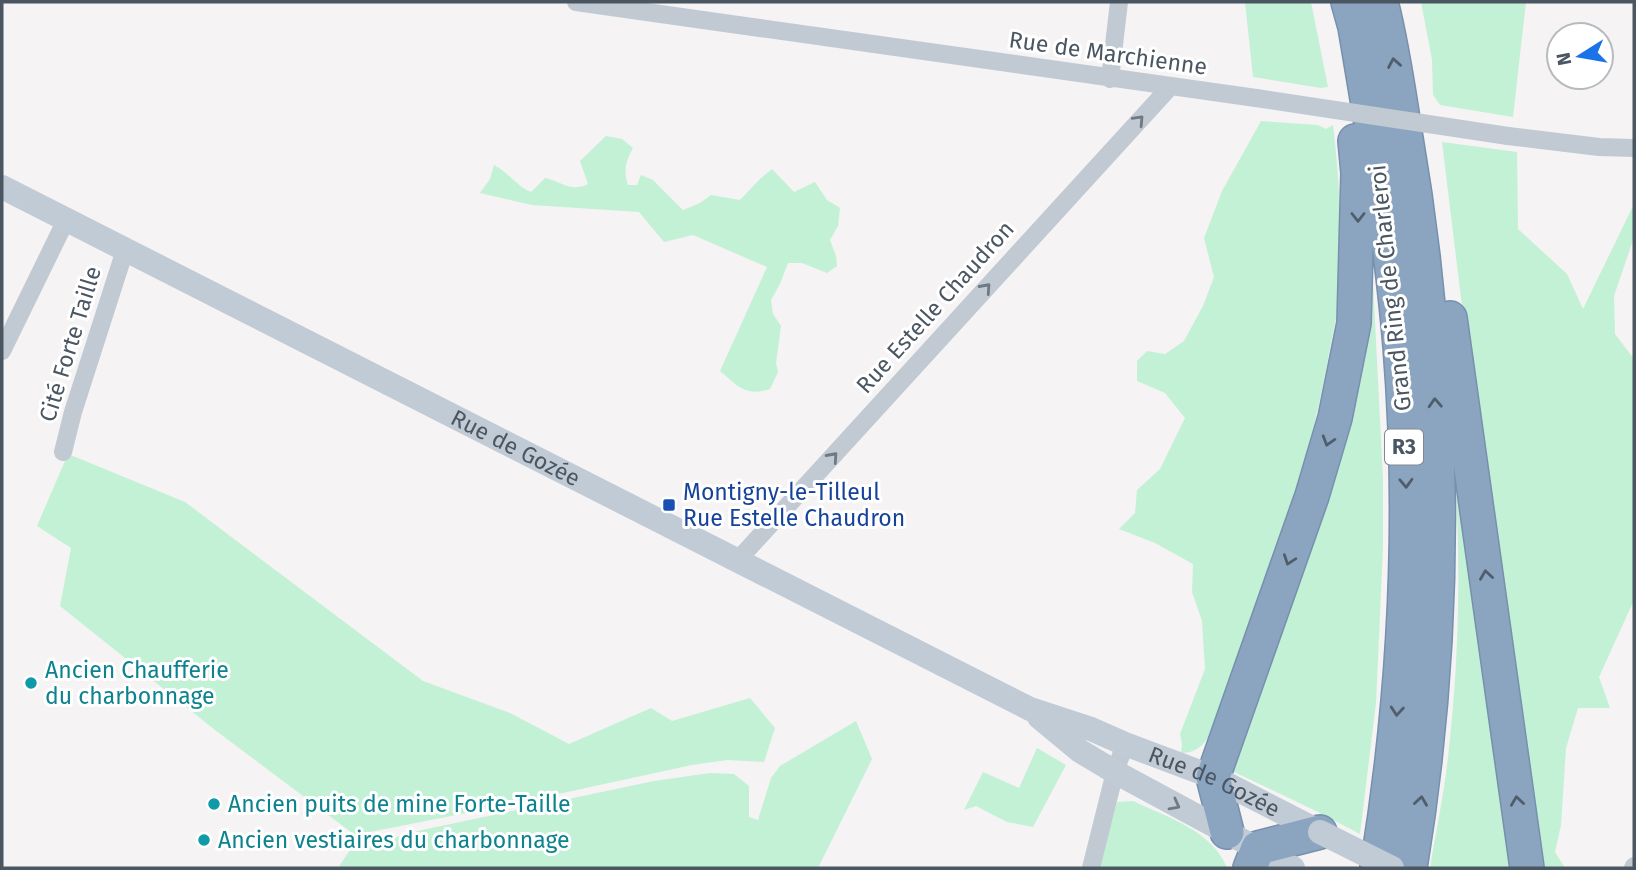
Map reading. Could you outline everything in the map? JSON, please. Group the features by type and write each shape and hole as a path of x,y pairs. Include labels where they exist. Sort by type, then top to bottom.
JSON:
{"highway":[{"name":"Grand Ring de Charleroi","path":"1381,2 1418,203 1433,345 1439,494 1436,645 1422,794 1410,868"},
{"name":"Grand Ring de Charleroi","path":"1352,14 1385,201 1400,348 1406,494 1403,643 1391,785 1377,868"},
{"path":"1227,832 1213,777 1312,496 1335,418 1354,323 1358,173 1350,86 1352,14"},
{"path":"1418,203 1441,253 1527,868"},
{"path":"1254,858 1320,832"}],"main road":[{"name":"Rue de Gozée","path":"2,187 1030,709 1091,729 1213,777 1392,868"},
{"name":"Rue de Gozée","path":"1030,709 1080,751 1227,832 1254,858 1293,868"}],"street":[{"name":"Rue de Marchienne","path":"576,2 1508,136 1599,147 1634,148"},
{"path":"1110,79 1119,2"},
{"name":"Rue Estelle Chaudron","path":"737,561 1170,87"},
{"name":"Cité Forte Taille","path":"2,351 66,220"},
{"name":"Cité Forte Taille","path":"63,452 73,412 125,250"},
{"path":"1091,868 1115,772 1125,744"}],"green space":[{"path":"1245,2 1311,2 1328,87 1253,77"},
{"path":"1421,2 1526,2 1513,117 1440,105 1433,95 1432,60"},
{"path":"1261,121 1318,125 1326,129 1333,125 1340,213 1337,307 1313,429 1268,577 1213,729 1199,748 1181,753 1180,734 1205,669 1202,621 1192,592 1193,564 1155,543 1119,529 1135,513 1137,490 1160,469 1185,418 1165,393 1137,381 1137,361 1147,351 1165,354 1184,341 1203,306 1214,277 1204,238 1222,191"},
{"path":"606,136 622,139 633,148 626,166 628,185 637,185 641,175 653,180 683,210 711,195 740,200 772,169 794,192 815,182 827,200 840,208 838,226 830,240 837,266 827,273 802,263 788,263 771,300 773,314 781,326 776,363 778,372 770,389 754,392 742,389 720,371 767,267 693,235 664,242 639,212 532,205 480,193 490,179 494,165 531,192 545,178 571,187 588,184 580,161"},
{"path":"1442,142 1517,152 1518,229 1567,274 1583,309 1634,204 1634,237 1614,296 1615,334 1634,359 1634,600 1599,677 1610,708 1578,708 1566,748 1561,825 1555,852 1565,868 1545,868 1532,800 1461,298"},
{"path":"1371,243 1383,479 1383,547 1376,703 1360,834 1230,770"},
{"path":"68,454 185,502 423,681 510,713 569,744 651,708 672,721 750,698 775,728 764,762 727,760 692,765 355,835 215,730 60,606 71,548 37,526"},
{"path":"1455,474 1461,479 1512,868 1430,868 1446,771 1455,686 1458,545"},
{"path":"856,721 872,759 818,868 338,868 350,850 422,830 654,781 710,773 734,774 749,786 749,817 758,820 771,778 780,766"},
{"path":"1037,748 1066,765 1033,827 1007,822 976,806 964,810 983,772 1019,788"},
{"path":"1133,801 1174,819 1200,835 1220,855 1227,868 1099,868 1117,802"}],"place":[{"name":"Montigny-le-Tilleul Rue Estelle Chaudron","path":"669,505"},
{"name":"Ancien Chaufferie du charbonnage","path":"31,683"},
{"name":"Ancien puits de mine Forte-Taille","path":"214,804"},
{"name":"Ancien vestiaires du charbonnage","path":"204,840"}]}
